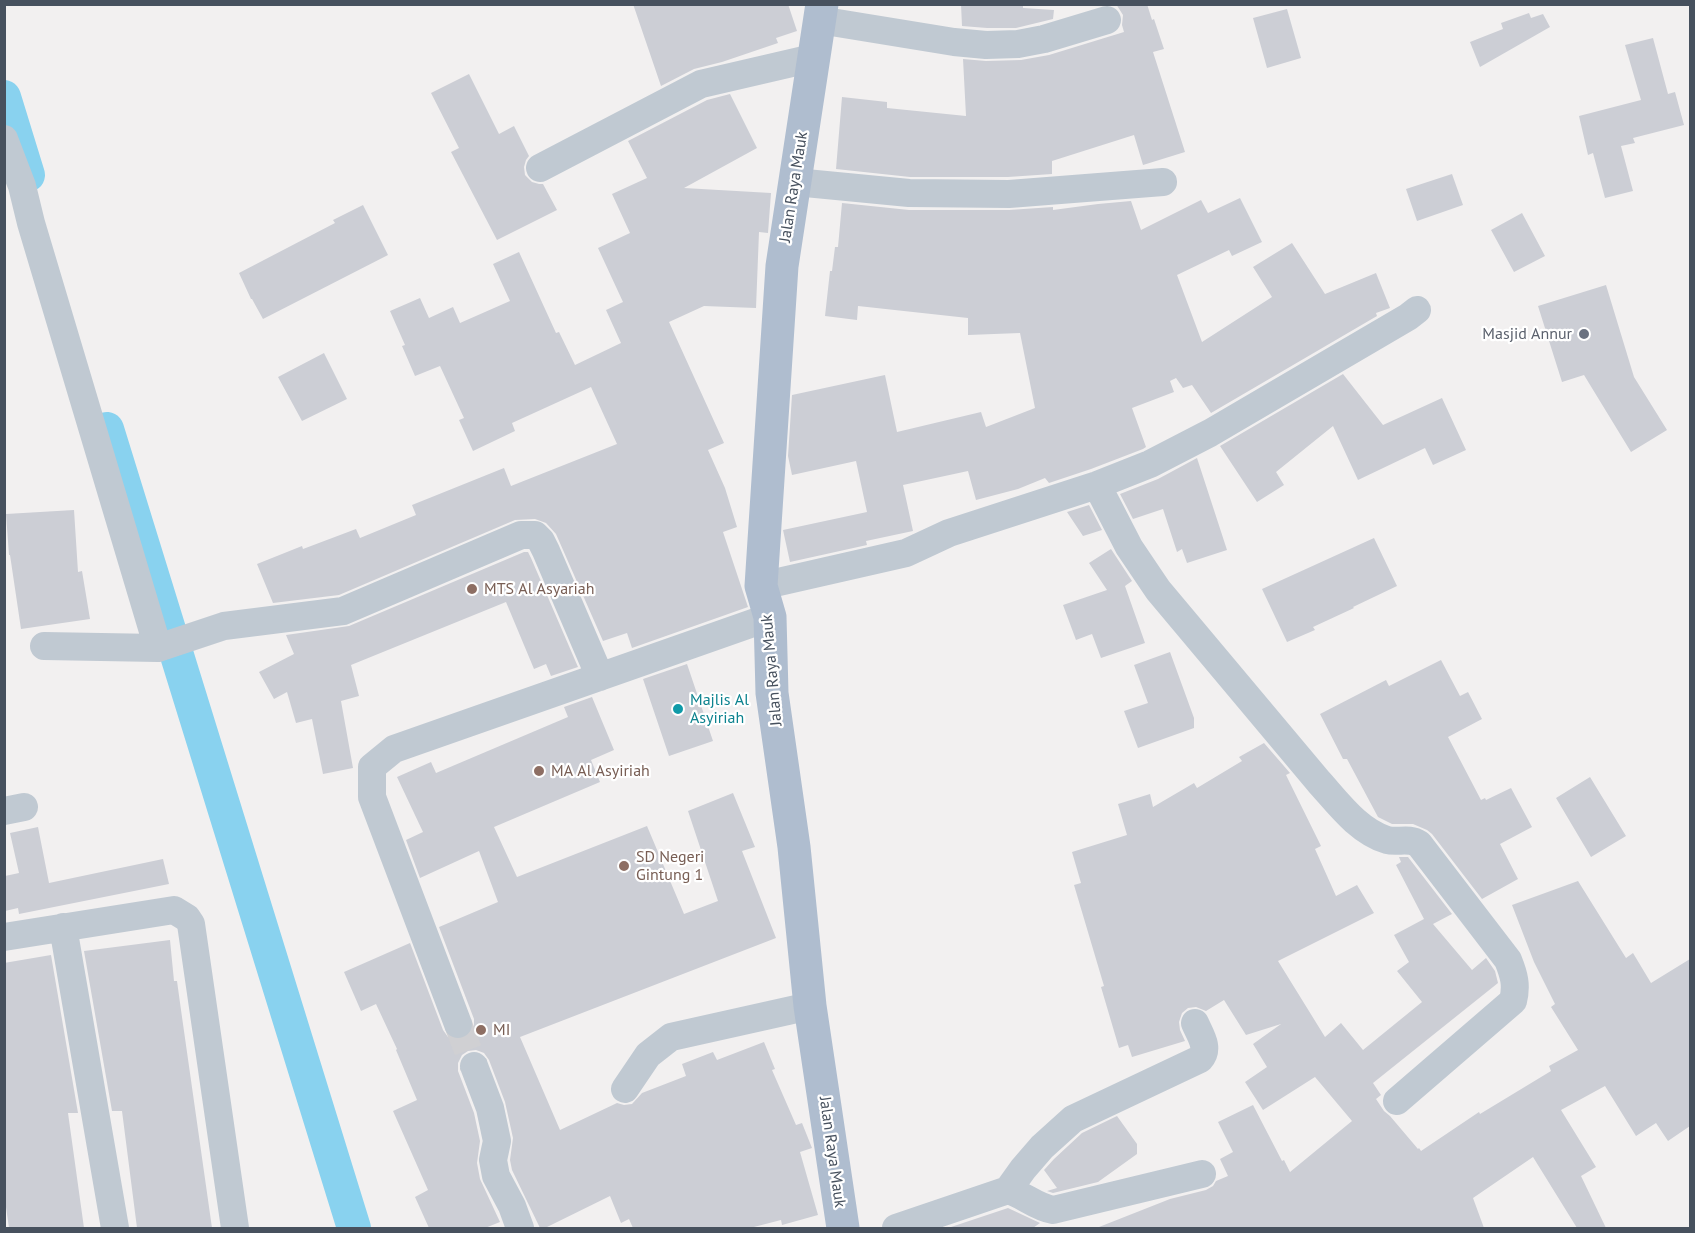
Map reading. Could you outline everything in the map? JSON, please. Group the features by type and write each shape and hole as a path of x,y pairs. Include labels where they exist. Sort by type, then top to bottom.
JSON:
{"main road":[{"name":"Jalan Raya Mauk","path":"820,12 782,266 761,586 770,617 772,693 794,847 810,1006 843,1228"}],"street":[{"path":"820,12 954,42 986,45 1018,44 1044,39 1107,20"},
{"path":"540,168 701,84 813,58"},
{"path":"4,139 22,186 34,233 164,646"},
{"path":"795,182 909,193 1009,194 1163,182"},
{"path":"761,586 906,553 949,533 1097,485 1150,464 1210,433 1417,310"},
{"path":"1097,485 1129,548 1151,580 1319,782 1346,813 1376,836 1388,841 1411,840 1419,844 1508,960 1515,976 1516,989 1513,1001 1397,1101"},
{"path":"44,646 164,646 224,626 343,611 521,536 535,535 546,551 600,677"},
{"path":"458,1024 372,797 372,767 394,749 770,617"},
{"path":"4,937 174,910 187,918 191,924 235,1228"},
{"path":"63,927 115,1228"},
{"path":"625,1089 648,1056 671,1037 810,1006"},
{"path":"1008,1190 1042,1148 1073,1119 1200,1059 1205,1054 1206,1047 1195,1023"},
{"path":"474,1066 498,1141 493,1160 496,1176 512,1206 520,1228"},
{"path":"896,1228 1008,1190 1018,1193 1042,1208 1053,1210 1202,1174"}],"building":[{"path":"633,4 788,4 797,31 776,38 778,43 694,69 661,86"},
{"path":"961,4 1023,4 1023,8 1054,10 1053,19 1016,28 962,26"},
{"path":"1116,4 1147,4 1152,20 1154,19 1164,49 1153,52 1185,152 1143,165 1134,135 1052,161 1052,174 1008,177 910,177 836,169 842,97 887,102 887,108 966,116 963,59 1021,60 1049,55 1124,32 1123,15"},
{"path":"1287,9 1301,58 1267,68 1253,18"},
{"path":"1529,13 1531,18 1543,14 1550,27 1480,67 1470,42 1503,29 1501,23"},
{"path":"1653,38 1668,94 1675,92 1684,125 1633,138 1635,143 1621,146 1633,191 1605,198 1593,153 1588,155 1579,116 1641,100 1625,45"},
{"path":"469,74 499,134 514,126 529,156 524,167 525,175 532,182 543,184 557,210 497,240 451,152 459,148 431,93"},
{"path":"730,94 757,148 684,188 771,193 768,233 759,232 756,308 704,306 669,322 724,443 708,450 725,488 737,527 723,532 748,607 632,648 627,633 603,641 556,534 546,523 535,519 515,520 339,595 273,603 257,564 302,546 303,549 356,529 360,538 416,515 412,505 504,468 511,486 617,444 591,387 512,423 515,431 473,451 459,420 464,418 440,366 415,376 390,311 420,298 429,318 453,307 460,323 510,301 493,264 519,252 556,333 559,332 575,365 621,343 606,310 623,302 598,248 630,233 612,194 647,178 628,141 707,100"},
{"path":"1452,174 1463,205 1417,221 1406,189"},
{"path":"1240,198 1262,242 1232,256 1229,250 1177,275 1202,342 1272,297 1253,267 1292,243 1325,294 1376,273 1390,308 1376,313 1377,316 1211,413 1192,385 1183,388 1176,378 1170,381 1174,392 1132,408 1146,447 1143,449 1049,483 1045,478 1018,489 976,500 968,471 903,485 913,531 866,541 867,545 790,562 783,530 867,512 856,461 792,475 788,456 792,395 885,375 897,432 981,412 986,427 1035,408 1020,333 968,335 968,318 858,306 857,320 825,316 830,271 832,271 835,247 838,247 842,203 909,210 1009,210 1053,207 1053,210 1131,201 1141,230 1201,200 1208,213"},
{"path":"363,205 388,255 263,319 239,273 335,223 333,220"},
{"path":"1522,213 1545,256 1514,272 1491,230"},
{"name":"Masjid Annur","path":"1606,285 1634,377 1667,430 1631,452 1584,375 1562,382 1538,306"},
{"path":"324,353 347,399 302,421 278,377"},
{"path":"1343,374 1383,425 1442,398 1466,450 1433,465 1425,448 1358,480 1333,426 1276,472 1284,485 1257,502 1220,446"},
{"path":"1197,458 1227,550 1187,563 1182,549 1177,552 1163,509 1133,519 1120,494 1158,479"},
{"path":"1089,505 1102,530 1083,536 1067,512"},
{"path":"74,510 78,572 82,571 90,619 21,629 9,555 6,514"},
{"path":"1374,538 1397,586 1313,627 1315,630 1287,642 1262,589"},
{"path":"1111,549 1132,581 1125,586 1145,643 1101,658 1092,634 1076,640 1063,605 1107,590 1089,563"},
{"path":"528,552 531,558 578,667 551,676 546,664 534,669 506,602 351,665 359,696 341,701 353,768 323,774 312,719 296,723 287,692 274,699 259,672 294,654 286,635 349,626"},
{"path":"1170,652 1194,718 1194,728 1138,748 1124,711 1148,703 1134,665"},
{"path":"1441,660 1460,696 1468,692 1482,719 1448,737 1481,800 1485,798 1486,800 1511,788 1532,827 1500,844 1518,879 1482,899 1427,830 1413,824 1392,824 1378,817 1347,759 1343,759 1320,714 1386,680 1389,686"},
{"name":"Majlis Al Asyiriah","path":"687,664 713,741 669,756 643,679"},
{"path":"592,697 614,750 591,760 600,782 494,827 517,877 647,826 684,914 718,901 688,811 733,793 755,847 742,851 776,938 520,1037 560,1130 617,1103 632,1104 642,1093 686,1076 682,1064 713,1052 717,1060 764,1042 775,1069 772,1070 796,1125 802,1123 812,1148 800,1152 818,1215 782,1225 781,1220 750,1228 633,1228 629,1219 621,1223 610,1196 545,1228 540,1228 512,1170 510,1160 513,1138 505,1102 489,1060 484,1053 476,1050 462,1055 458,1063 458,1071 474,1113 480,1141 477,1163 480,1179 500,1222 485,1228 429,1228 415,1197 428,1190 393,1111 417,1100 376,1004 361,1011 344,972 410,943 443,1030 448,1037 455,1040 464,1039 471,1034 474,1019 439,927 498,902 479,851 420,878 406,840 423,832 397,777 431,762 436,773 568,717 564,707"},
{"path":"1264,743 1290,773 1286,775 1321,846 1315,849 1336,896 1357,885 1374,913 1278,961 1325,1037 1341,1023 1363,1050 1422,1002 1397,971 1409,962 1394,935 1424,919 1396,865 1401,862 1399,857 1408,857 1452,914 1433,924 1472,970 1486,958 1495,971 1498,983 1373,1083 1381,1095 1376,1099 1384,1111 1421,1151 1479,1112 1480,1114 1551,1071 1549,1066 1578,1050 1551,1007 1555,1004 1534,962 1512,905 1578,881 1626,958 1633,953 1651,983 1690,959 1690,1126 1668,1141 1656,1123 1636,1136 1605,1086 1561,1110 1596,1167 1581,1176 1606,1228 1577,1228 1533,1157 1473,1198 1484,1228 1099,1228 1170,1199 1206,1190 1216,1181 1228,1176 1220,1159 1233,1152 1218,1122 1253,1105 1290,1172 1352,1121 1315,1077 1263,1110 1245,1082 1267,1067 1253,1044 1281,1024 1246,1035 1224,1000 1206,1011 1196,1007 1188,1008 1182,1013 1179,1022 1185,1041 1132,1057 1128,1045 1119,1048 1101,987 1104,986 1074,885 1081,883 1072,852 1127,835 1118,804 1150,794 1153,807 1194,783 1197,788 1242,761 1239,757"},
{"path":"1590,777 1626,836 1591,857 1556,798"},
{"path":"38,827 49,883 163,859 169,884 19,914 18,908 5,911 5,876 19,873 10,833"},
{"path":"170,940 174,981 177,981 212,1228 137,1228 122,1111 112,1111 84,951"},
{"path":"51,955 78,1113 68,1113 84,1228 9,1228 4,1193 4,963"},
{"path":"1117,1116 1137,1144 1137,1154 1098,1182 1053,1193 1047,1191 1057,1188 1044,1170 1054,1159 1082,1133"},
{"path":"1008,1208 1040,1223 1033,1228 948,1228"}],"waterway":[{"path":"4,97 28,175"},
{"path":"107,429 354,1228"}],"tunnel":[{"path":"458,1024 474,1066"}],"place":[{"name":"Masjid Annur","path":"1584,334"},
{"name":"MTS Al Asyariah","path":"472,589"},
{"name":"Majlis Al Asyiriah","path":"678,709"},
{"name":"MA Al Asyiriah","path":"539,771"},
{"name":"SD Negeri Gintung 1","path":"624,866"},
{"name":"MI","path":"481,1030"}]}
